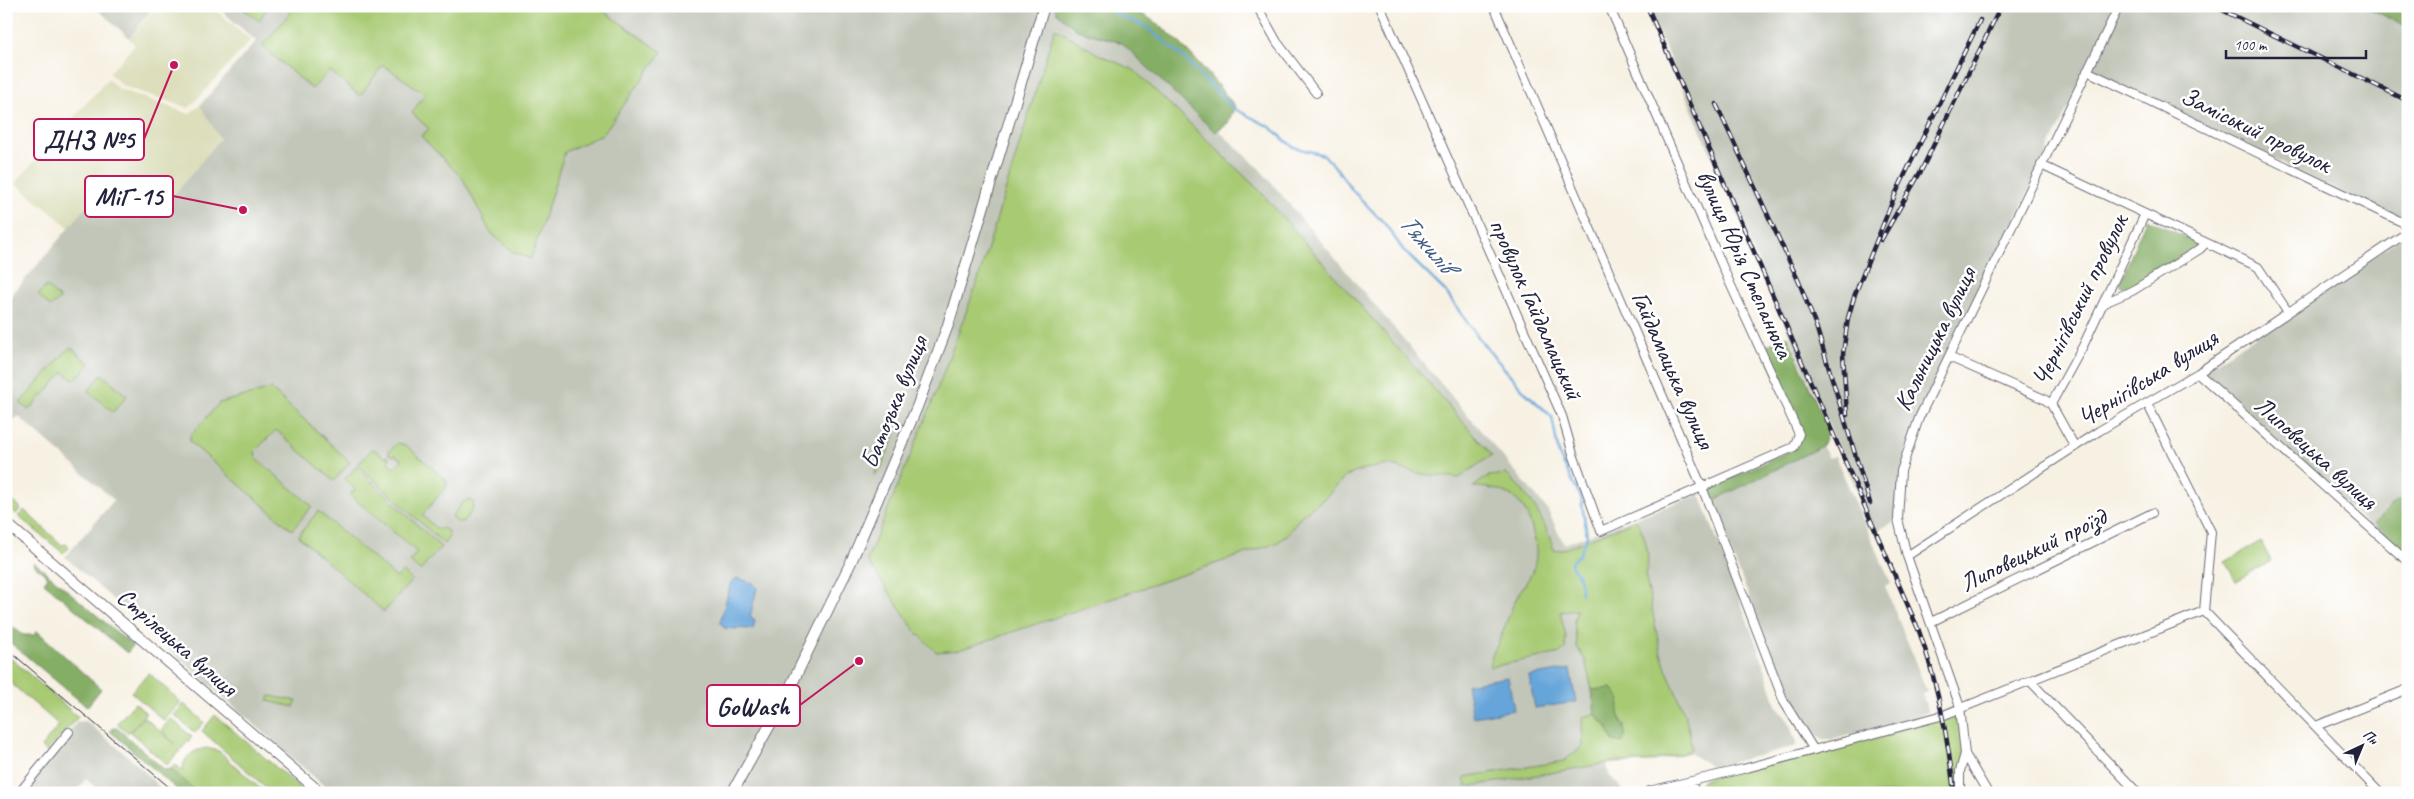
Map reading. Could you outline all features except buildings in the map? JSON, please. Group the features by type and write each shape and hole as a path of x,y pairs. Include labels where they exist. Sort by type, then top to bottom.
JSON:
{"street":[{"name":"Батозька вулиця","path":"732,793 785,698 851,562 918,407 948,324 1044,6"},
{"path":"1257,6 1277,42 1316,93"},
{"name":"провулок Гайдамацький","path":"1380,6 1562,416 1573,454 1601,531 1702,487"},
{"name":"Гайдамацька вулиця","path":"1494,6 1702,487 1784,702 1814,750"},
{"name":"вулиця Юрія Степанюка","path":"1610,6 1728,279 1799,434 1794,447 1702,487"},
{"name":"Кальницька вулиця","path":"1965,754 1960,707 1907,556 1898,520 1902,471 1915,428 2119,6"},
{"name":"Заміський провулок","path":"2087,70 2408,225"},
{"name":"Чернігівський провулок","path":"2041,165 2258,267 2288,312"},
{"name":"Чернігівський провулок","path":"2051,404 2104,304 2144,214"},
{"name":"Чернігівська вулиця","path":"1907,556 2075,447 2198,373 2408,232"},
{"path":"2104,304 2132,291 2200,249 2206,243"},
{"path":"1949,357 2051,404 2075,447"},
{"name":"Липовецька вулиця","path":"2198,373 2408,562"},
{"path":"2146,403 2211,532 2204,611 2380,793"},
{"name":"Липовецький проїзд","path":"1931,622 2152,513"},
{"name":"Стрілецька вулиця","path":"6,523 321,793"},
{"path":"1649,791 1692,782 1944,715 1960,707 2031,682 2204,611"},
{"path":"2031,682 2138,793"},
{"path":"2316,726 2408,690"},
{"path":"19,793 69,732"},
{"path":"1960,793 1960,772 1965,754"},
{"path":"1965,754 1988,793"},
{"path":"1692,782 1694,793"}],"shaded area":[{"path":"94,6 155,6 129,38"},
{"path":"157,6 211,6 251,40 189,108 123,86 109,73 135,45 129,38"},
{"path":"216,6 1051,6 1126,45 1258,167 1547,509 1564,544 1700,494 1764,665 1776,705 1789,722 1797,746 1713,767 1689,753 1648,763 1607,764 1609,775 1622,788 1623,793 332,793 65,557 114,500 18,416 6,429 6,302 105,185 137,186 163,208 220,139 200,105 256,41"},
{"path":"1647,6 2408,6 2408,224 2086,70 1907,448 1898,519 1875,532"},
{"path":"108,79 119,89 189,114 200,105 220,139 163,208 137,186 70,228 15,183"},
{"path":"2408,233 2408,560 2199,374"},
{"path":"1822,446 1829,458 1835,456 1891,583 1885,586 1927,692 1922,694 1928,712 1903,722 1830,740 1822,739 1802,721 1794,708 1711,502"},
{"path":"86,721 135,762 164,792 150,793 144,787 139,793 102,793 86,779 75,793 19,793 77,722"}],"green space":[{"path":"1096,4 1120,6 1137,11 1153,21 1184,47 1235,106 1228,123 1215,132 1122,43 1077,30 1057,13 1054,6"},
{"path":"239,6 272,7 265,11 259,21"},
{"path":"296,6 596,6 662,52 603,134 565,152 531,259 513,252 490,232 463,179 421,136 429,129 412,113 425,94 383,65 360,96 330,71 312,89 262,46"},
{"path":"2364,6 2408,6 2408,27"},
{"path":"1055,28 1098,54 1134,70 1259,190 1492,455 1459,478 1422,474 1388,465 1365,469 1346,476 1326,497 1301,516 1288,534 1277,543 959,650 936,652 916,632 867,560 932,403 978,280"},
{"path":"2146,219 2201,244 2132,288 2123,289 2119,285"},
{"path":"45,287 48,287 60,299 50,307 38,295"},
{"path":"1788,336 1828,430 1822,446 1711,502 1711,493 1715,486 1795,448 1801,434 1763,347"},
{"path":"69,348 72,348 90,364 73,380 64,372 29,410 20,403"},
{"path":"102,374 127,396 113,412 88,391"},
{"path":"271,389 350,462 334,481 276,430 255,451 256,458 312,506 292,530 190,442 190,436 219,403"},
{"path":"895,424 898,427 880,471 874,475"},
{"path":"398,443 407,446 446,480 447,486 422,515 438,530 443,528 448,531 449,537 444,544 358,465 374,449 385,458 387,456 390,458 388,462 394,468 402,460 395,455 389,454 389,451"},
{"path":"356,467 441,547 420,571 410,562 417,552 350,495 355,489 345,479"},
{"path":"1506,474 1522,490 1535,508 1546,528 1554,550 1567,548 1636,520 1642,532 1648,554 1645,574 1661,653 1688,724 1691,749 1687,752 1648,762 1615,762 1466,787 1464,777 1564,761 1583,746 1582,717 1595,714 1607,727 1613,741 1625,726 1618,715 1612,688 1592,690 1585,660 1577,647 1574,622 1577,610 1560,612 1566,637 1565,649 1561,653 1490,667 1491,657 1516,599 1532,571 1536,557 1532,529 1521,505 1515,499 1502,492 1488,488 1473,487 1489,476"},
{"path":"6,495 21,508 16,514 6,506"},
{"path":"2408,497 2408,554 2373,523 2396,502"},
{"path":"470,500 474,503 472,511 463,522 456,522 452,516 463,502"},
{"path":"24,510 62,545 66,544 70,547 63,553 18,516"},
{"path":"318,511 397,578 403,571 412,580 384,612 298,536"},
{"path":"2261,542 2271,561 2236,581 2225,562"},
{"path":"34,562 133,646 127,653 44,583 48,577 33,564"},
{"path":"6,621 23,635 34,635 37,631 101,689 87,707 6,639"},
{"path":"6,654 78,717 47,752 41,747 59,725 6,679"},
{"path":"149,673 181,702 164,721 131,692"},
{"path":"1612,688 1620,698 1618,714 1625,733 1624,740 1621,743 1613,741 1607,727 1595,714 1592,690"},
{"path":"270,696 297,701 294,707 268,701"},
{"path":"135,703 146,713 128,733 117,723"},
{"path":"184,704 204,722 195,733 174,715"},
{"path":"1960,707 1965,754 1960,793 1698,793 1702,780"},
{"path":"215,715 306,793 272,793 202,731"},
{"path":"144,717 175,744 161,730 171,718 192,737 167,765 130,732"},
{"path":"113,728 117,728 165,770 171,769 198,793 181,793 110,731"},
{"path":"206,748 219,751 265,793 198,793 171,769 175,764 183,771 184,762 190,755 197,750"}],"water":[{"path":"737,578 753,583 757,588 750,617 755,621 753,630 724,628 720,622 731,582"},
{"path":"1570,669 1576,702 1535,708 1529,676"},
{"path":"1508,677 1514,710 1473,717 1467,684"}],"waterway":[{"name":"Тяжилів","path":"1104,6 1117,15 1145,26 1181,55 1233,108 1270,127 1293,147 1324,155 1353,191 1385,224 1404,251 1445,291 1483,344 1525,392 1552,417 1559,455 1581,498 1587,536 1579,555 1571,562 1580,579 1581,594"}],"tram line":[{"path":"6,648 176,793"}],"railway":[{"path":"1647,6 1919,631 1932,671 1941,711 1954,793"},
{"path":"1881,240 1921,171 2001,6"},
{"path":"2214,6 2408,101"},
{"path":"1847,415 1843,354 1848,318 1855,294 1895,195 1980,20"},
{"path":"1716,104 1799,282 1816,326 1870,503"}],"place":[{"name":"ДНЗ №5","path":"174,65"},
{"name":"МіГ-15","path":"243,210"},
{"name":"GoWash","path":"859,661"}]}
